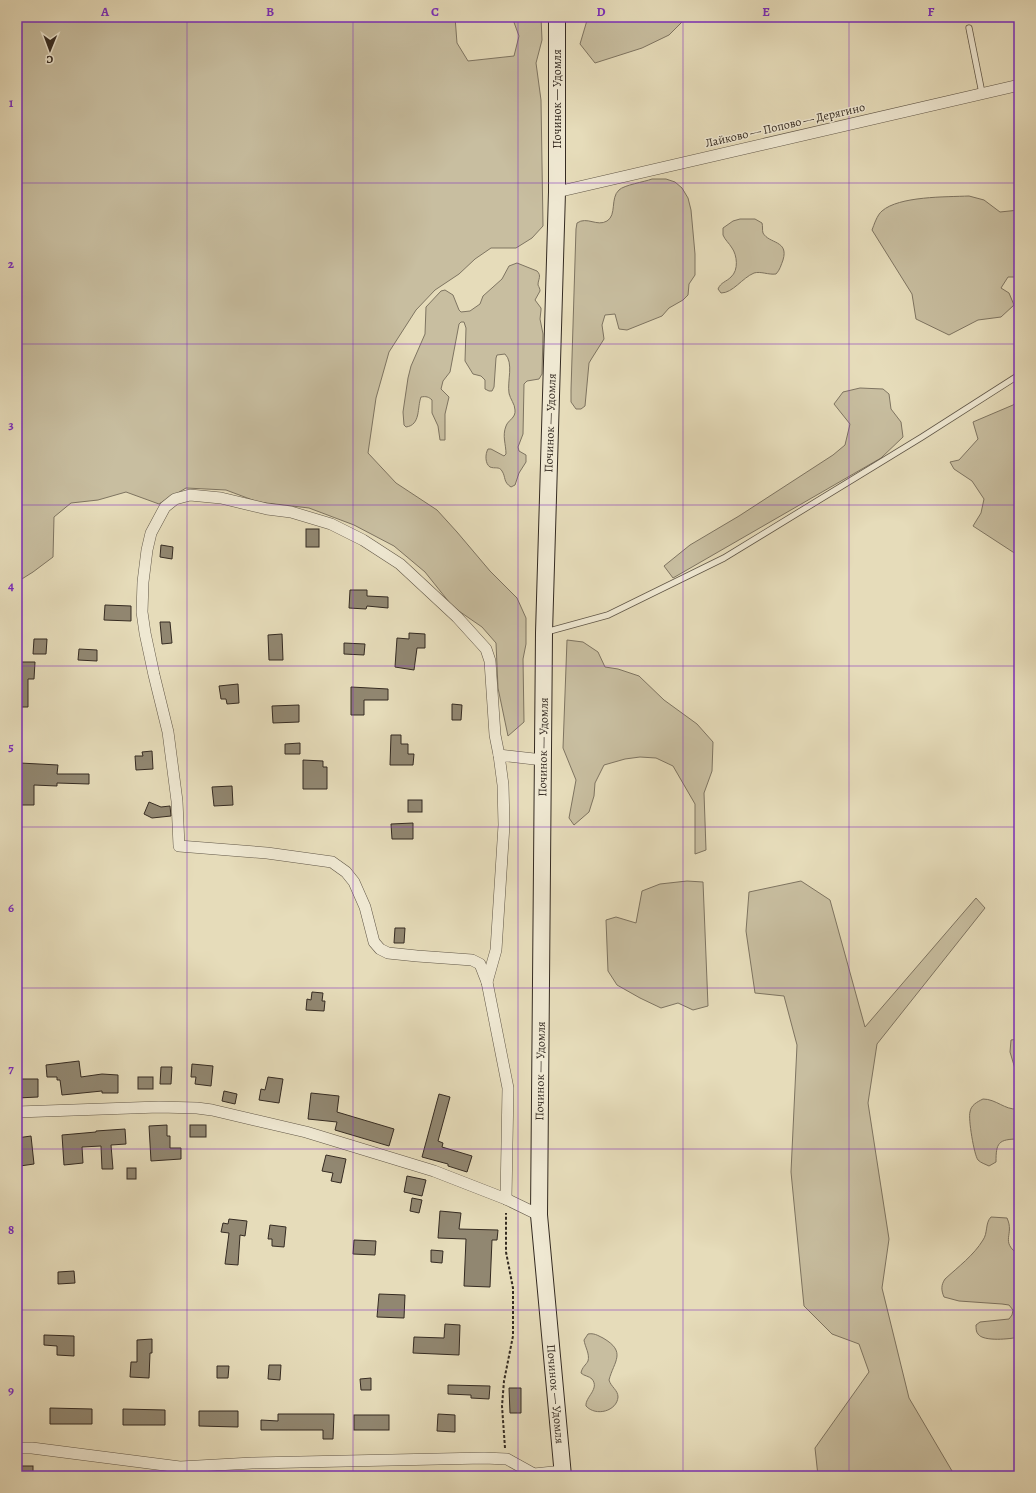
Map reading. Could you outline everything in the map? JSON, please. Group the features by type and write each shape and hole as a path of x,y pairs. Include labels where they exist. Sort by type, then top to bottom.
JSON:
{"main road":[{"name":"Починок — Удомля","path":"557,17 556,192 544,633 539,1215 563,1473"}],"street":[{"name":"Лайково — Попово — Дерягино","path":"556,192 1019,85"},
{"path":"487,982 496,950 504,825 503,785 495,735 490,661 486,649 457,617 400,564 363,540 331,524 291,512 267,509 221,498 190,495 175,499 165,507 151,533 147,550 143,582 142,612 152,668 168,732 177,801 179,846 267,853 332,862 346,872 354,882 365,907 374,942 380,949 388,953 472,960 480,964 487,982 508,1088 506,1199"},
{"path":"499,755 543,760"},
{"path":"17,1112 160,1107 212,1110 288,1127 434,1171 506,1199 539,1215"},
{"path":"17,1448 97,1456 169,1471 180,1467 252,1463 507,1459 533,1475 563,1473"}],"lane":[{"path":"969,28 982,93"},
{"path":"544,633 608,615 724,558 922,437 1019,375"}],"path":[{"path":"506,1199 506,1252 513,1288 513,1336 504,1381 502,1406 504,1444 507,1459"}],"shaded area":[{"path":"17,17 455,17 457,43 468,61 514,56 519,36 512,17 541,17 542,40 536,63 541,100 543,226 532,238 516,248 491,248 475,259 459,274 435,290 416,310 389,352 376,398 368,453 396,483 437,510 490,571 517,598 526,618 526,644 523,659 524,722 508,736 498,688 496,643 482,627 453,607 425,572 394,546 354,525 309,508 258,502 226,490 186,488 159,504 126,492 98,500 71,503 54,517 53,557 17,582"},
{"path":"588,17 687,17 669,35 642,48 595,63 580,44"},
{"path":"652,179 666,179 675,182 682,188 688,198 691,210 695,254 695,275 689,284 688,295 683,300 669,308 662,316 627,330 619,329 615,314 605,315 602,325 604,339 589,363 585,406 581,409 576,409 571,402 571,390 577,223 584,221 603,223 607,221 612,215 616,193 619,190 630,185"},
{"path":"969,196 984,200 1000,212 1019,210 1019,277 1008,277 1001,288 1009,293 1014,305 1001,317 978,320 949,335 916,319 912,294 872,230 882,211 900,202 923,198"},
{"path":"740,219 755,219 762,223 763,233 778,243 783,249 783,260 776,274 759,272 754,273 745,278 730,291 721,293 718,289 734,274 736,267 734,251 723,235 723,228 733,221"},
{"path":"517,263 537,271 539,274 538,285 540,291 535,300 541,308 540,319 543,334 542,374 539,379 527,381 524,384 523,434 518,447 519,451 526,455 526,462 519,473 515,485 511,487 507,483 501,469 488,466 486,459 488,449 491,449 504,456 506,454 504,437 505,430 507,424 515,413 515,408 509,393 510,367 508,358 505,354 497,355 494,387 492,391 485,389 485,380 481,376 473,374 465,361 466,328 464,322 459,324 450,372 443,381 441,389 449,397 445,414 445,440 440,440 438,426 432,413 432,400 430,398 421,397 418,415 411,426 406,427 404,425 403,412 411,366 425,334 426,307 441,291 445,290 453,295 461,312 470,311 480,304 483,296 502,279 509,266"},
{"path":"860,388 883,389 889,394 891,409 901,422 903,437 881,458 673,578 664,566 690,545 739,516 833,455 845,445 850,424 834,404 843,392"},
{"path":"1019,400 1019,556 973,526 981,513 984,499 972,481 954,469 950,462 959,460 978,439 973,422 1013,405"},
{"path":"567,640 583,642 598,652 605,667 618,669 639,676 664,700 697,724 713,742 712,771 704,793 706,850 695,854 695,804 673,766 656,758 640,757 625,759 604,765 595,783 594,796 589,812 574,825 569,818 576,780 563,748"},
{"path":"687,881 703,882 708,1006 693,1010 678,1003 661,1008 617,985 608,971 606,920 616,917 636,923 642,891 660,884"},
{"path":"801,881 830,900 865,1027 976,898 985,908 877,1044 868,1103 889,1239 882,1288 909,1398 955,1476 818,1476 815,1448 869,1372 859,1344 832,1334 804,1306 791,1172 797,1045 784,996 755,993 746,931 749,892"},
{"path":"1018,1039 1019,1088 1010,1052 1011,1040"},
{"path":"983,1099 988,1099 1013,1109 1017,1109 1019,1106 1019,1139 1002,1141 998,1146 996,1162 989,1166 979,1161 976,1157 970,1121 970,1112 972,1107"},
{"path":"991,1217 1007,1218 1009,1224 1008,1238 1010,1246 1019,1255 1019,1337 991,1339 981,1337 976,1331 976,1325 980,1322 1009,1319 1013,1310 1009,1305 959,1301 944,1297 942,1292 942,1285 945,1279 970,1256 983,1240 986,1234 989,1219"},
{"path":"588,1334 594,1334 603,1338 615,1348 617,1352 616,1362 609,1380 617,1392 617,1402 610,1409 600,1412 586,1406 594,1386 592,1379 581,1373 588,1361 588,1353 584,1340"}],"building":[{"path":"306,529 319,529 319,547 306,547"},
{"path":"161,545 173,547 172,559 160,557"},
{"path":"350,590 367,590 367,596 388,597 388,608 367,606 366,609 349,608"},
{"path":"105,605 131,606 131,621 104,620"},
{"path":"160,622 170,622 172,643 162,644"},
{"path":"409,633 425,634 425,648 417,648 414,670 395,667 397,638 409,639"},
{"path":"282,634 283,660 269,660 268,635"},
{"path":"34,639 47,639 46,654 33,654"},
{"path":"344,643 365,644 364,655 344,654"},
{"path":"79,649 97,650 97,661 78,660"},
{"path":"17,662 35,662 34,679 28,679 28,707 18,707"},
{"path":"238,684 239,703 227,704 226,699 221,699 219,686"},
{"path":"351,687 388,689 388,700 364,700 364,715 351,715"},
{"path":"452,704 462,705 461,720 452,720"},
{"path":"299,705 299,722 273,723 272,706"},
{"path":"391,735 401,735 401,744 408,744 408,754 414,754 413,765 390,765"},
{"path":"300,743 300,754 285,754 285,744"},
{"path":"152,751 153,769 136,770 135,756 143,756 142,752"},
{"path":"303,760 323,761 323,767 327,767 327,789 303,789"},
{"path":"20,763 58,765 57,774 89,774 89,784 57,783 57,786 34,785 34,805 19,805 18,768 20,768"},
{"path":"232,786 233,805 214,806 212,787"},
{"path":"408,800 422,800 422,812 408,812"},
{"path":"149,802 161,807 170,806 171,816 152,818 144,814"},
{"path":"413,823 413,839 392,839 391,824"},
{"path":"395,928 405,928 404,943 394,943"},
{"path":"312,992 323,993 322,1001 325,1001 324,1011 306,1010 307,999 311,1000"},
{"path":"79,1061 81,1077 102,1074 118,1075 118,1093 102,1093 102,1091 62,1095 60,1080 57,1080 57,1077 47,1077 46,1065"},
{"path":"192,1064 213,1066 211,1086 195,1084 196,1077 191,1077"},
{"path":"161,1067 172,1067 171,1084 160,1084"},
{"path":"138,1077 153,1077 153,1089 138,1089"},
{"path":"268,1077 283,1079 279,1103 259,1100 261,1089 265,1090"},
{"path":"17,1079 38,1079 38,1097 17,1098"},
{"path":"224,1091 237,1094 235,1104 222,1101"},
{"path":"311,1093 339,1096 337,1112 394,1129 389,1146 335,1130 337,1122 308,1119"},
{"path":"439,1094 450,1097 438,1141 443,1143 442,1147 472,1156 467,1172 448,1166 448,1164 422,1157"},
{"path":"167,1125 167,1136 170,1136 170,1148 181,1148 181,1159 151,1161 149,1126"},
{"path":"190,1125 206,1125 206,1137 190,1137"},
{"path":"125,1129 126,1144 111,1145 113,1169 102,1169 101,1146 82,1147 83,1163 64,1165 62,1135"},
{"path":"31,1136 34,1164 20,1166 19,1153 17,1153 17,1138"},
{"path":"326,1155 346,1159 341,1183 331,1181 333,1173 322,1171"},
{"path":"127,1168 136,1168 136,1179 127,1179"},
{"path":"407,1176 426,1180 422,1196 404,1192"},
{"path":"412,1198 422,1200 419,1213 410,1211"},
{"path":"440,1211 461,1213 459,1229 498,1230 497,1240 492,1240 490,1287 464,1286 466,1239 438,1238"},
{"path":"229,1219 247,1221 245,1236 240,1235 238,1265 225,1264 229,1233 221,1232 223,1223 228,1224"},
{"path":"270,1225 286,1227 284,1247 272,1246 272,1239 268,1239"},
{"path":"354,1240 376,1241 375,1255 353,1254"},
{"path":"431,1250 443,1251 442,1263 431,1262"},
{"path":"74,1271 75,1283 58,1284 58,1272"},
{"path":"379,1294 405,1295 404,1318 377,1317"},
{"path":"445,1324 460,1325 459,1355 413,1353 414,1337 444,1338"},
{"path":"44,1335 74,1336 74,1356 57,1355 57,1346 44,1345"},
{"path":"152,1339 149,1378 130,1377 131,1362 137,1362 137,1340"},
{"path":"269,1365 281,1365 280,1380 268,1379"},
{"path":"217,1366 229,1366 228,1378 217,1378"},
{"path":"371,1378 371,1390 361,1390 360,1379"},
{"path":"448,1385 490,1386 489,1399 471,1398 471,1395 448,1394"},
{"path":"509,1388 521,1388 521,1413 510,1413"},
{"path":"50,1408 92,1409 92,1424 50,1424"},
{"path":"123,1409 165,1410 165,1425 123,1425"},
{"path":"199,1411 238,1411 238,1427 199,1426"},
{"path":"278,1414 334,1414 333,1439 323,1439 323,1430 261,1430 261,1420 278,1421"},
{"path":"438,1414 455,1415 455,1432 437,1431"},
{"path":"354,1415 389,1415 389,1430 354,1430"},
{"path":"17,1466 33,1466 33,1476 17,1476"}]}
